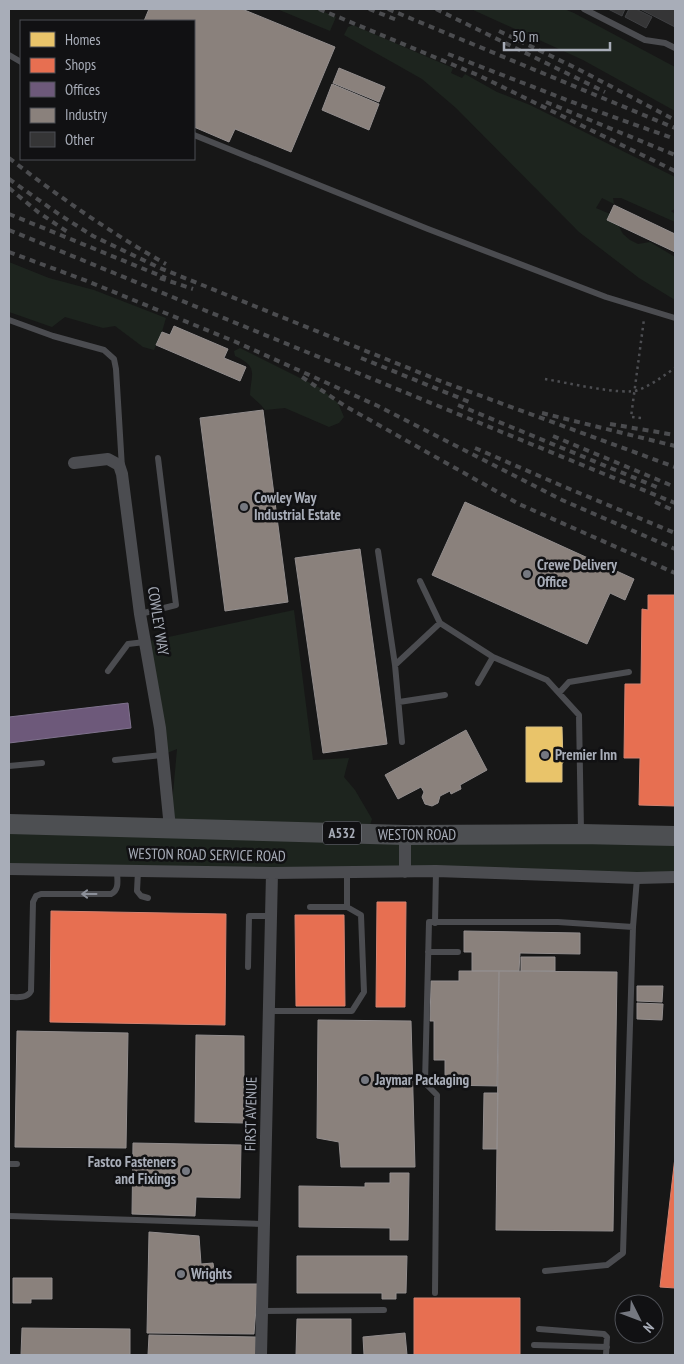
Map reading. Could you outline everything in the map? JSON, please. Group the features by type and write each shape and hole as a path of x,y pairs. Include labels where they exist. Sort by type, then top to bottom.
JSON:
{"main road":[{"name":"WESTON ROAD","path":"9,824 405,835 581,834 675,836"}],"street":[{"path":"74,463 108,460 119,465 122,474"},
{"name":"COWLEY WAY","path":"122,474 140,614 160,728 170,828"},
{"path":"405,835 405,872"},
{"name":"WESTON ROAD SERVICE ROAD","path":"9,869 272,873 436,871 637,878 675,877"},
{"name":"FIRST AVENUE","path":"262,1355 272,873"}],"lane":[{"path":"584,9 645,40 665,43 675,48"},
{"path":"9,55 20,61"},
{"path":"195,135 428,230 606,296 675,318"},
{"path":"9,320 53,336 104,350 114,359 122,474"},
{"path":"140,614 176,606 158,458"},
{"path":"378,551 400,702 402,742"},
{"path":"420,580 440,623 493,657 547,680 579,715 581,834"},
{"path":"395,665 440,623"},
{"path":"108,671 128,644 145,642"},
{"path":"478,683 493,657"},
{"path":"559,693 569,682 629,672"},
{"path":"400,702 445,695"},
{"path":"115,760 162,755"},
{"path":"9,766 42,763"},
{"path":"9,997 25,997 30,995 33,902 36,896 41,894 110,894 117,889 117,871"},
{"path":"138,871 137,891 140,896 148,898"},
{"path":"435,923 436,871"},
{"path":"347,872 347,907"},
{"path":"545,1271 607,1265 623,1253 637,878"},
{"path":"269,1011 352,1011 364,992 361,915 347,907 310,907"},
{"path":"248,967 249,916 271,916"},
{"path":"436,1292 437,1095 425,1083 429,922 558,922 634,927"},
{"path":"428,952 458,952"},
{"path":"9,1164 17,1164"},
{"path":"9,1216 264,1224"},
{"path":"262,1311 384,1310"},
{"path":"539,1329 599,1332 607,1337 606,1355"},
{"path":"534,1345 606,1347"}],"path":[{"path":"641,418 631,417 645,309"},
{"path":"545,379 634,392 651,385 675,368"}],"shaded area":[{"path":"277,9 317,9 336,17 330,31"},
{"path":"471,9 564,9 574,13 675,67 675,111 583,60"},
{"path":"353,25 453,68 451,73 462,78 465,74 497,92 530,105 675,177 675,209 671,211 675,214 675,222 621,198 613,198 614,204 602,198 596,208 610,214 607,220 618,225 623,234 630,240 638,244 650,242 675,257 675,300 639,278 579,232 456,108 422,79 344,35 348,27"},
{"path":"9,262 49,278 94,290 166,318 154,350 143,347 115,326 103,328 65,317 52,327 9,312"},
{"path":"240,348 320,388 338,403 344,417 339,423 329,427 285,408 265,410 250,395 252,371 248,364 235,356 234,351"},
{"path":"294,610 313,760 349,758 344,777 355,790 372,819 367,834 675,836 675,877 9,869 9,824 170,827 177,749 162,755 145,642"}],"building: Homes":[{"name":"Premier Inn","path":"526,727 562,727 562,782 526,782"}],"building: Shops":[{"path":"648,595 675,595 675,806 639,805 640,758 624,758 625,684 641,684 642,609 648,610"},
{"path":"377,902 406,902 405,1007 376,1007"},
{"path":"51,911 226,914 225,1025 50,1022"},
{"path":"295,915 344,915 345,1006 296,1006"},
{"path":"675,1157 675,1288 660,1287"},
{"path":"414,1298 520,1298 520,1355 414,1355"}],"building: Offices":[{"path":"128,703 131,728 9,743 9,717"}],"building: Industry":[{"path":"149,9 242,9 335,47 291,152 235,129 229,142 195,127 195,20 144,20"},
{"path":"339,68 385,87 379,102 333,83"},
{"path":"332,84 379,104 369,130 322,110"},
{"path":"614,205 675,234 675,252 607,220"},
{"path":"174,326 228,349 224,358 246,367 240,381 156,345 162,332 170,335"},
{"name":"Cowley Way Industrial Estate","path":"263,410 288,602 225,611 200,418"},
{"name":"Crewe Delivery Office","path":"465,502 634,579 625,600 610,593 587,644 432,575"},
{"path":"360,549 387,744 323,753 295,558"},
{"path":"466,730 487,770 460,785 461,789 451,794 450,791 440,796 438,803 432,806 425,804 422,797 424,792 421,787 398,799 385,775"},
{"path":"464,931 580,933 580,954 520,953 519,971 472,971 472,952 464,952"},
{"path":"521,957 555,957 555,971 521,971"},
{"path":"459,971 499,971 497,1086 445,1085 445,1060 434,1060 434,1021 430,1021 431,981 459,981"},
{"path":"499,971 617,972 613,1231 496,1230"},
{"path":"637,986 663,986 662,1002 637,1001"},
{"path":"637,1003 663,1004 662,1020 637,1019"},
{"name":"Jaymar Packaging","path":"318,1020 411,1021 415,1167 341,1167 339,1142 317,1138"},
{"path":"17,1031 128,1033 126,1148 15,1147"},
{"path":"196,1035 244,1036 244,1123 195,1122"},
{"path":"484,1093 498,1093 497,1149 483,1149"},
{"name":"Fastco Fasteners and Fixings","path":"133,1143 241,1145 240,1198 196,1197 195,1216 132,1214"},
{"path":"390,1173 409,1173 408,1240 390,1240 390,1228 299,1227 299,1186 365,1187 365,1183 390,1183"},
{"name":"Wrights","path":"149,1232 199,1236 201,1264 213,1263 216,1284 258,1284 254,1334 147,1333"},
{"path":"297,1256 407,1256 406,1293 396,1293 396,1299 382,1299 382,1293 297,1293"},
{"path":"13,1278 52,1278 52,1299 31,1299 31,1303 13,1303"},
{"path":"297,1319 351,1319 351,1355 296,1355"},
{"path":"22,1328 130,1329 130,1355 21,1355"},
{"path":"405,1333 407,1355 364,1355 363,1337"},
{"path":"149,1335 256,1337 256,1355 148,1355"}],"building: Other":[{"path":"608,9 625,9 622,16"},
{"path":"629,9 636,9 652,17 646,28 625,17"},
{"path":"640,9 675,9 675,27"}],"railway":[{"path":"319,9 480,76 675,171"},
{"path":"369,9 397,20"},
{"path":"388,9 675,128"},
{"path":"436,9 605,92"},
{"path":"499,31 576,68 675,120"},
{"path":"448,54 675,139"},
{"path":"546,102 675,155"},
{"path":"9,158 86,214 166,264"},
{"path":"9,179 93,236 160,268 443,382 675,467"},
{"path":"9,188 38,212 69,233"},
{"path":"9,214 166,278"},
{"path":"9,230 675,503"},
{"path":"9,252 87,281 236,342 378,406 562,500 675,549"},
{"path":"160,278 193,289"},
{"path":"361,358 472,403"},
{"path":"302,377 345,406 519,504 675,573"},
{"path":"458,405 659,488"},
{"path":"542,413 675,446"},
{"path":"610,424 675,435"},
{"path":"553,436 675,487"},
{"path":"475,448 675,533"},
{"path":"655,502 675,511"}],"place":[{"name":"Cowley Way Industrial Estate","path":"244,507"},
{"name":"Crewe Delivery Office","path":"527,574"},
{"name":"Premier Inn","path":"545,755"},
{"name":"Jaymar Packaging","path":"365,1080"},
{"name":"Fastco Fasteners and Fixings","path":"186,1171"},
{"name":"Wrights","path":"181,1274"}]}
